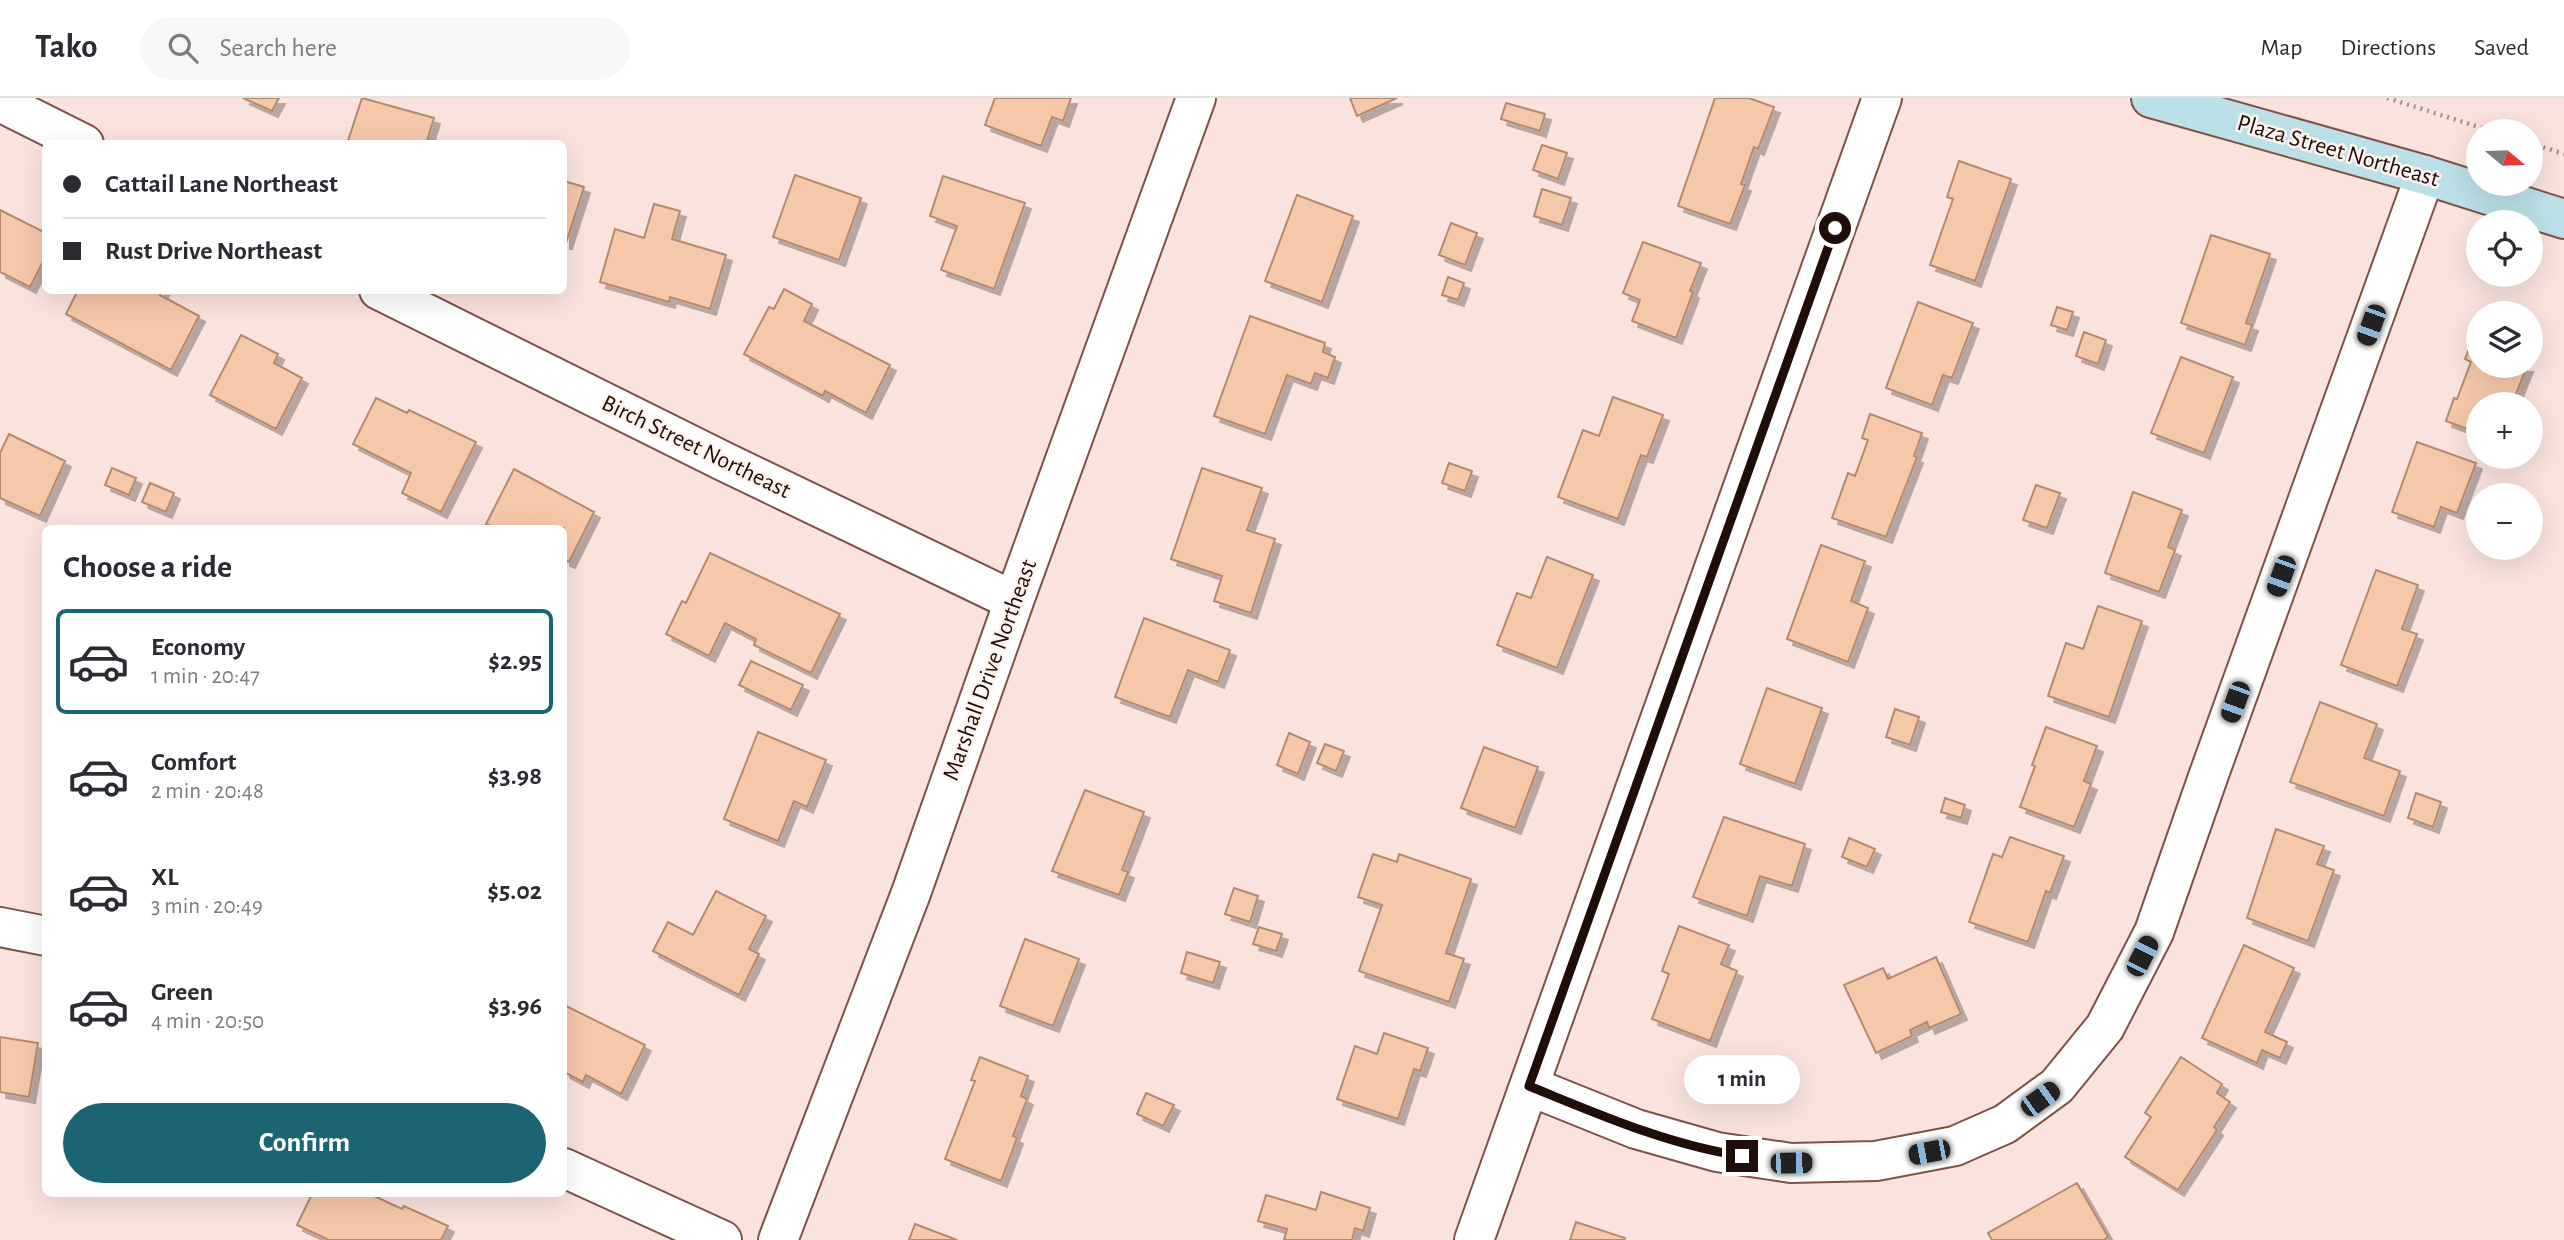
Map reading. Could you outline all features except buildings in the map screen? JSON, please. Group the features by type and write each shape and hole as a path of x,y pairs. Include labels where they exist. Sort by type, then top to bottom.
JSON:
{"main road":[{"name":"Plaza Street Northeast","path":"2151,98 2426,175 2564,219"}],"street":[{"name":"Marshall Drive Northeast","path":"778,1240 911,894 1196,98"},
{"path":"1474,1240 1882,98"},
{"path":"0,102 76,140"},
{"path":"1529,1086 1636,1129 1717,1152 1791,1163 1876,1161 1955,1146 2004,1124 2057,1086 2105,1027 2154,932 2212,764 2426,175"},
{"name":"Birch Street Northeast","path":"387,294 737,468 1014,601"},
{"path":"0,927 42,935"},
{"path":"567,1169 722,1240"}],"path":[{"path":"2387,98 2466,123"},
{"path":"2543,147 2564,154"}],"route":[{"path":"1742,1156 1717,1152 1636,1129 1529,1086 1835,228"}]}
